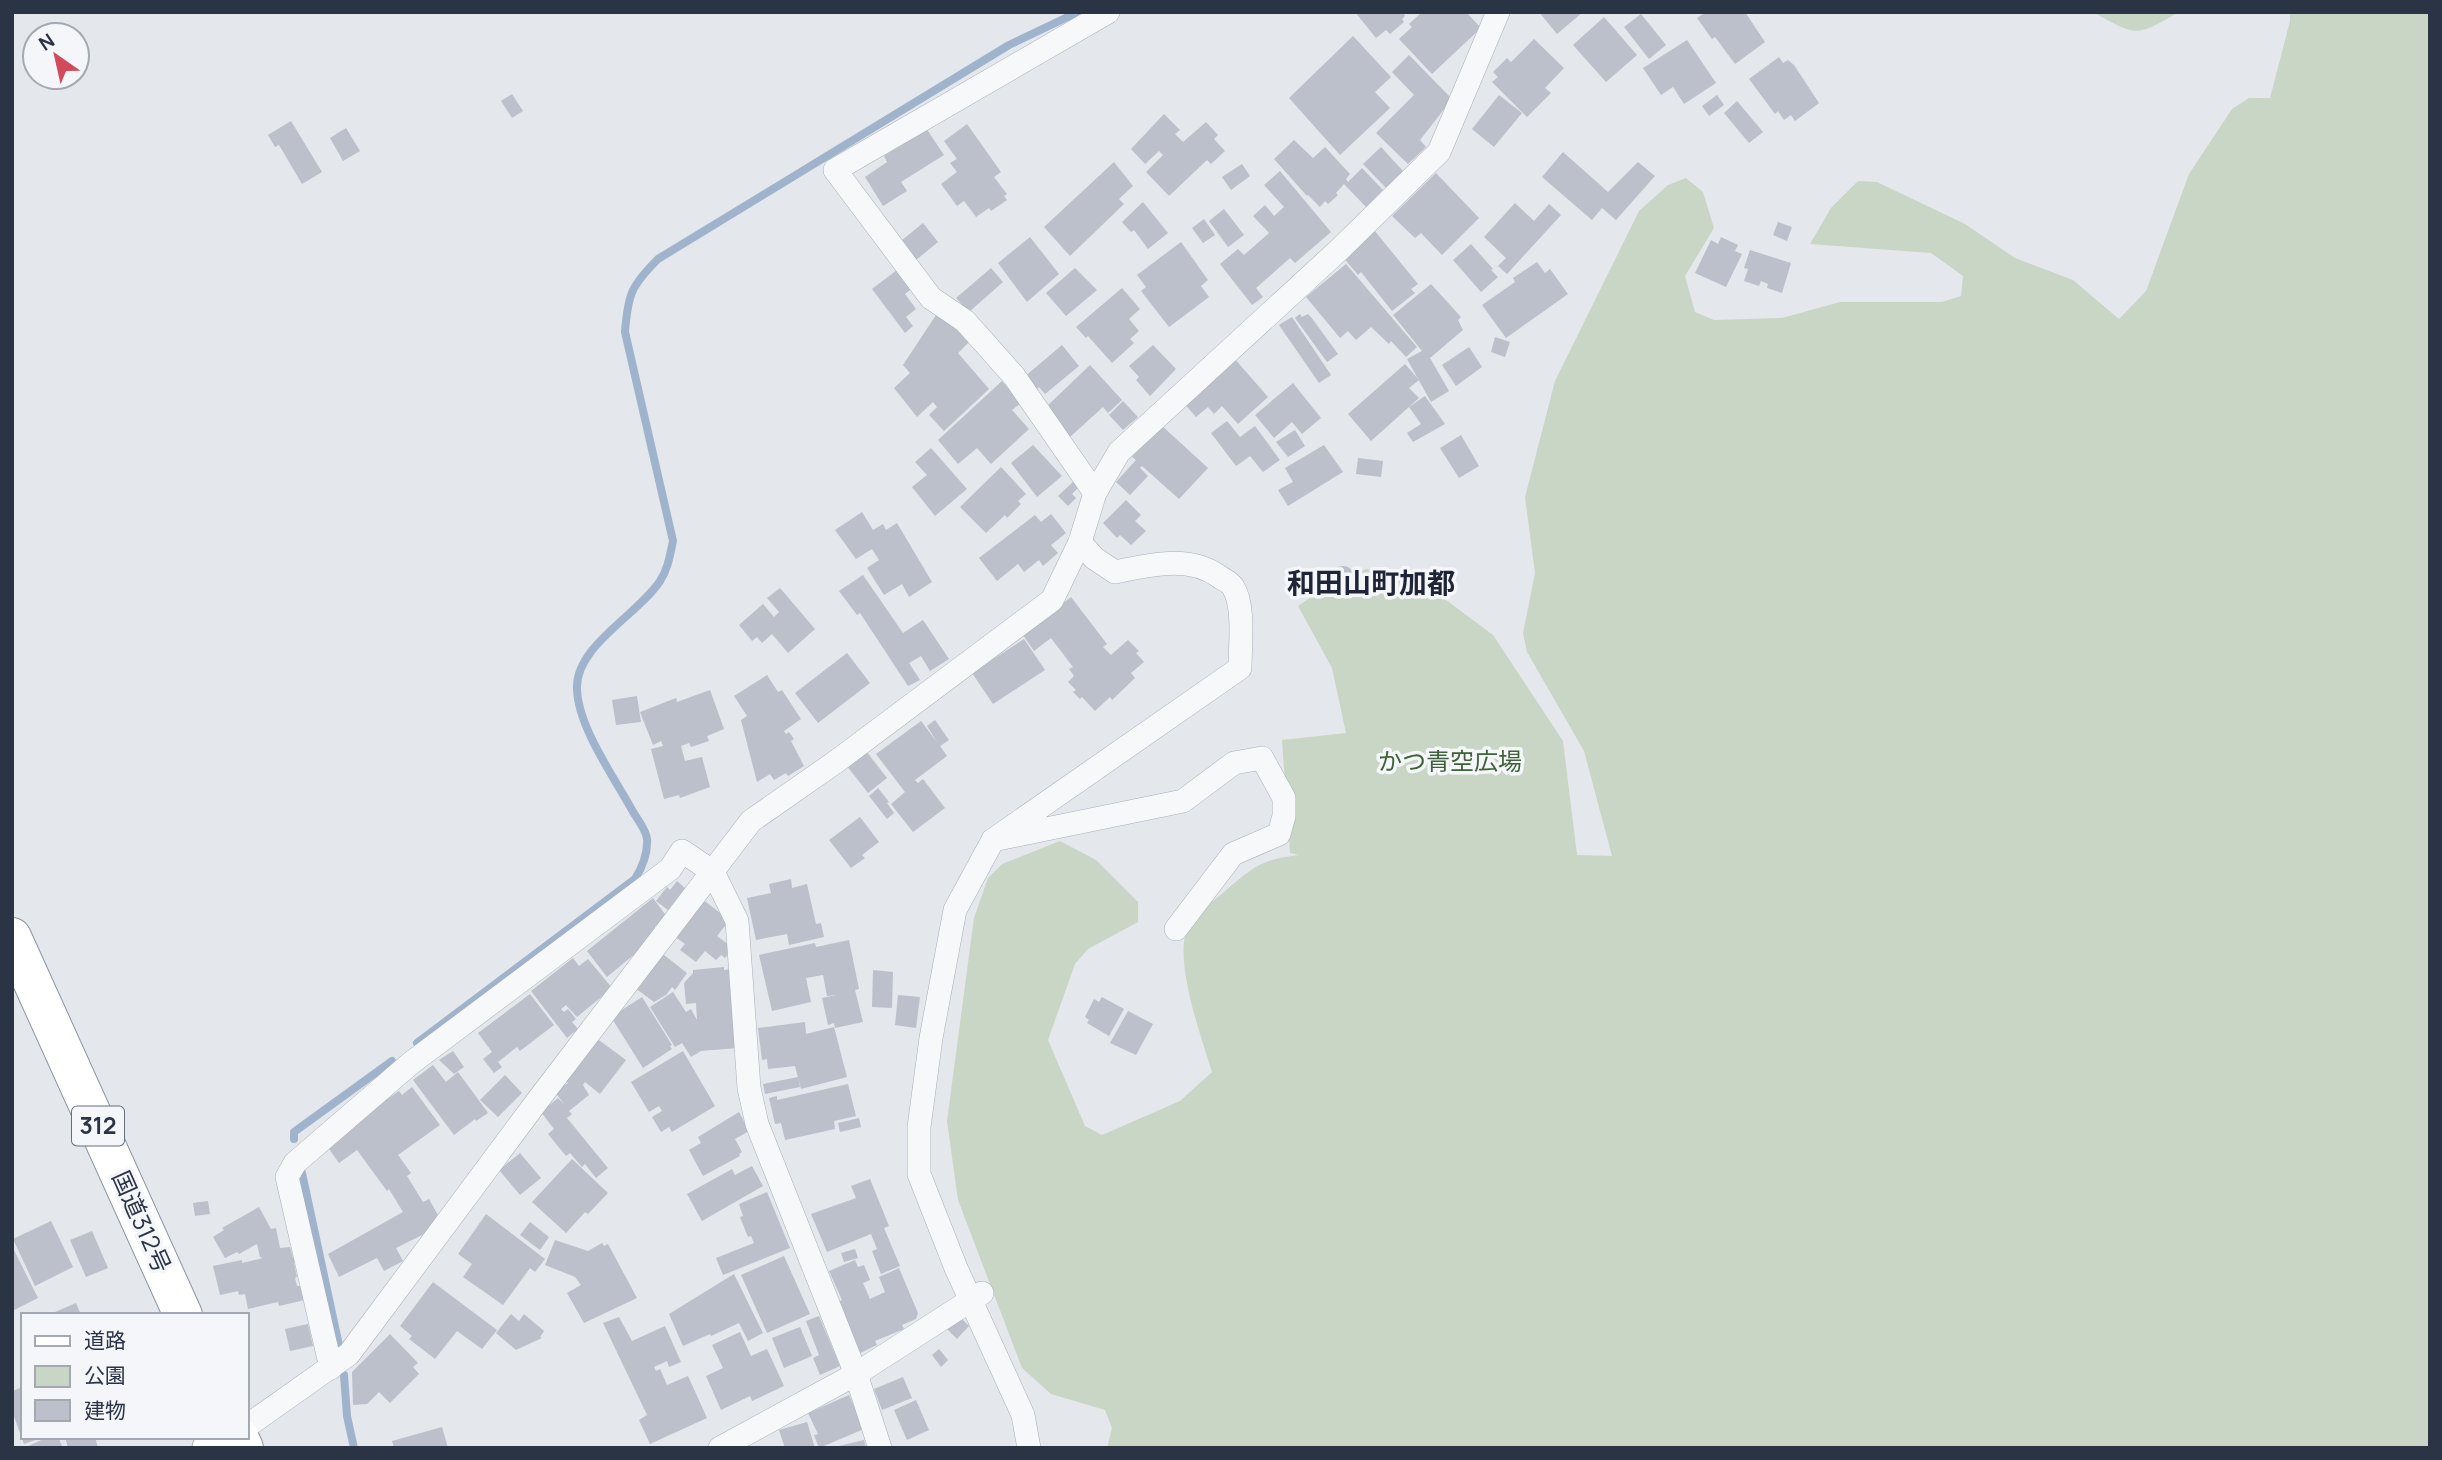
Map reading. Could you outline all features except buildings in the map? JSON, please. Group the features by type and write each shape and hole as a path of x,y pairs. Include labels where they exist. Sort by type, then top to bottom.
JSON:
{"highway":[{"name":"国道312号","path":"12,937 182,1313"}],"main road":[{"path":"209,1448 225,1439"}],"street":[{"path":"1095,493 1014,376 965,321 930,298 835,170 1108,12"},
{"path":"248,1425 348,1354 751,821 837,761 1052,600 1080,542 1095,493 1119,452 1340,248 1439,152 1498,12"},
{"path":"1029,1448 1023,1415 977,1296 956,1268 919,1174 919,1127 931,1038 955,910 993,840 1240,668 1241,614 1233,586 1211,570 1184,563 1164,562 1115,572 1094,558 1080,542"},
{"path":"993,840 1183,801 1234,763 1262,758 1284,798 1279,834 1233,854 1176,929"},
{"path":"331,1368 287,1177 295,1163 411,1063 670,869 682,850 713,872 737,920 748,1088 757,1124 856,1374 880,1448"},
{"path":"720,1448 856,1374 977,1296"}],"green space":[{"path":"2093,12 2179,12 2144,30 2136,31 2128,30"},
{"name":"かつ青空広場","path":"2290,12 2430,12 2430,1448 1107,1448 1112,1428 1105,1410 1051,1394 1022,1368 958,1200 947,1121 974,918 988,878 1002,864 1060,841 1096,860 1138,902 1138,922 1088,949 1075,964 1048,1040 1085,1126 1102,1135 1180,1101 1212,1072 1185,973 1185,935 1191,921 1202,909 1258,866 1275,859 1299,855 1290,853 1282,740 1346,733 1332,668 1298,606 1320,591 1366,569 1410,573 1493,635 1563,741 1577,855 1612,856 1584,751 1527,652 1523,633 1535,573 1525,497 1555,381 1639,211 1668,185 1686,178 1703,192 1714,228 1685,276 1695,312 1714,320 1782,318 1840,302 1942,302 1961,296 1963,276 1931,253 1810,244 1831,208 1858,181 1877,182 1965,224 2015,258 2073,280 2119,319 2146,291 2189,174 2232,109 2249,98 2270,98"}],"waterway":[{"path":"417,1043 635,879 644,860 647,844 645,832 590,735 583,719 577,689 579,673 586,659 660,581 667,567 673,541 625,332 630,299 636,284 658,259 1009,45 1078,12"},
{"path":"294,1139 294,1132 392,1061"},
{"path":"302,1173 340,1350"},
{"path":"344,1375 347,1416 354,1448"}],"district":[{"name":"和田山町加都","path":"1371,583"}]}
